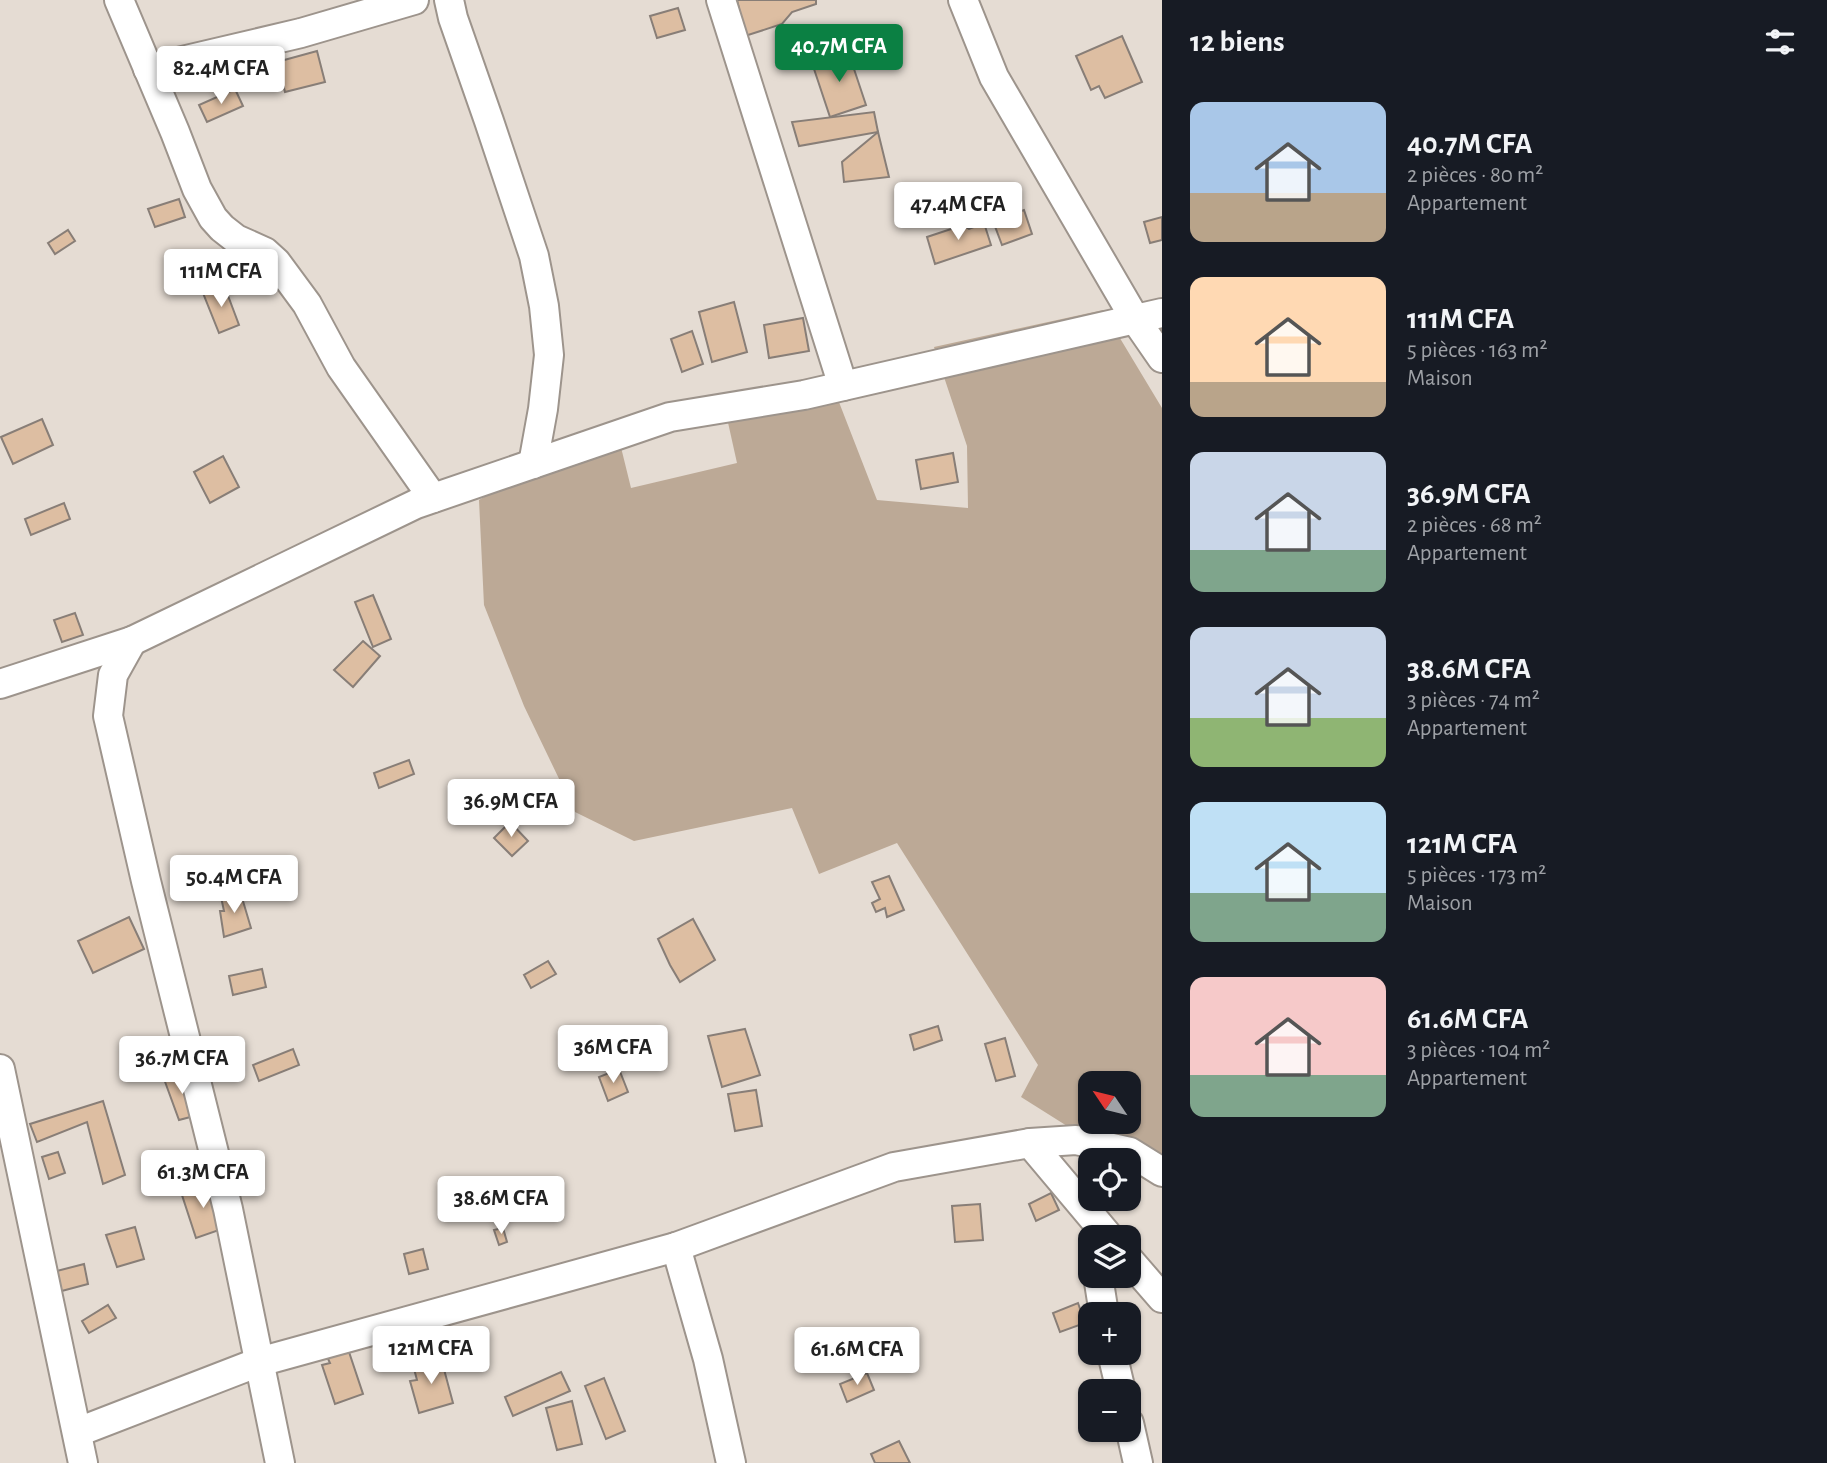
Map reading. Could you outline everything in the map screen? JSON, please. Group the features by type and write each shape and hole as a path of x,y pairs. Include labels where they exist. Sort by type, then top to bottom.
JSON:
{"street":[{"path":"119,0 197,189 213,219 236,239 265,252 276,262 307,304 341,367 433,498"},
{"path":"148,69 301,33 414,0"},
{"path":"449,0 534,256 544,306 549,355 533,464"},
{"path":"721,0 844,386"},
{"path":"963,0 994,77 1149,316 1162,358"},
{"path":"0,684 132,641 416,503 670,417 804,395 1149,316"},
{"path":"132,641 113,675 108,716 146,881 228,1209 280,1463"},
{"path":"0,1069 83,1463"},
{"path":"78,1432 259,1362 676,1247 894,1167 1030,1143 1076,1140 1130,1152 1162,1172"},
{"path":"1030,1143 1090,1225"},
{"path":"676,1247 708,1359 731,1463"},
{"path":"1141,1274 1162,1298"},
{"path":"1133,1442 1138,1463"}],"shaded area":[{"path":"1103,310 1162,408 1162,1158 1141,1151 1141,1148 1130,1148 1085,1134 1141,1134 1141,1071 1078,1071 1078,1132 1021,1097 1038,1065 897,843 819,874 792,808 634,841 575,812 524,706 484,605 479,500 594,431 616,427 631,488 737,463 723,400 830,379 877,500 968,508 967,446 934,347"}],"building":[{"path":"737,0 816,0 816,4 792,12 782,24 745,36"},
{"path":"678,8 685,30 657,38 650,16"},
{"path":"1122,36 1142,82 1105,98 1099,86 1091,90 1076,56"},
{"path":"317,51 325,82 285,92 277,62"},
{"path":"848,51 866,105 830,117 812,63"},
{"path":"235,89 243,106 207,122 199,105"},
{"path":"874,112 878,132 799,146 792,122"},
{"path":"878,132 889,177 844,182 842,162"},
{"path":"179,199 185,217 155,227 148,209"},
{"path":"1024,210 1032,234 1002,245 993,221"},
{"path":"1162,217 1162,240 1150,243 1144,222"},
{"path":"984,223 991,245 935,264 927,237 963,225 969,229"},
{"path":"68,230 75,241 55,254 48,243"},
{"path":"224,285 239,325 219,333 203,293"},
{"path":"734,302 747,352 712,362 699,312"},
{"path":"803,318 809,351 769,358 764,325"},
{"path":"692,331 703,364 682,372 671,339"},
{"path":"42,419 53,445 13,464 1,437"},
{"path":"953,453 958,482 921,489 916,460"},
{"path":"223,456 239,487 210,503 194,472"},
{"path":"64,503 70,519 31,535 25,519"},
{"path":"373,595 391,639 373,647 355,602"},
{"path":"75,613 83,635 62,642 54,620"},
{"path":"363,641 380,656 353,687 334,670"},
{"path":"409,760 414,774 379,788 374,773"},
{"path":"510,822 528,841 512,856 494,838"},
{"path":"889,876 904,910 887,917 885,908 876,912 872,903 880,899 872,882"},
{"path":"240,891 251,928 224,937 221,897"},
{"path":"129,917 144,949 93,973 78,941"},
{"path":"693,919 715,960 680,982 658,939"},
{"path":"548,961 556,974 531,988 524,975"},
{"path":"262,969 266,987 233,995 229,976"},
{"path":"938,1026 942,1040 914,1050 910,1035"},
{"path":"745,1029 760,1075 722,1087 708,1036"},
{"path":"1005,1038 1015,1076 996,1081 985,1044"},
{"path":"293,1049 299,1065 259,1081 253,1065"},
{"path":"619,1069 628,1092 608,1101 599,1077"},
{"path":"186,1072 198,1115 179,1120 164,1079"},
{"path":"756,1090 762,1126 735,1131 728,1094"},
{"path":"103,1101 125,1175 103,1184 87,1122 37,1142 30,1124"},
{"path":"58,1152 65,1173 49,1179 42,1157"},
{"path":"210,1182 225,1228 196,1238 181,1192"},
{"path":"1051,1193 1059,1210 1036,1221 1029,1204"},
{"path":"980,1204 983,1240 955,1242 952,1206"},
{"path":"135,1227 144,1259 117,1267 106,1235"},
{"path":"503,1228 507,1242 499,1245 494,1230"},
{"path":"423,1249 428,1269 409,1274 404,1254"},
{"path":"84,1264 88,1284 58,1292 53,1272"},
{"path":"1078,1303 1078,1326 1060,1332 1053,1313"},
{"path":"108,1305 116,1318 89,1333 82,1321"},
{"path":"345,1340 363,1394 335,1404 322,1365 330,1363 323,1348"},
{"path":"441,1358 453,1403 419,1413 410,1381 417,1380 413,1365"},
{"path":"561,1372 570,1391 513,1416 505,1397"},
{"path":"867,1373 874,1390 847,1402 840,1384"},
{"path":"604,1378 625,1431 606,1439 585,1386"},
{"path":"572,1401 582,1444 557,1450 546,1408"},
{"path":"899,1441 910,1463 875,1463 871,1454"}]}
